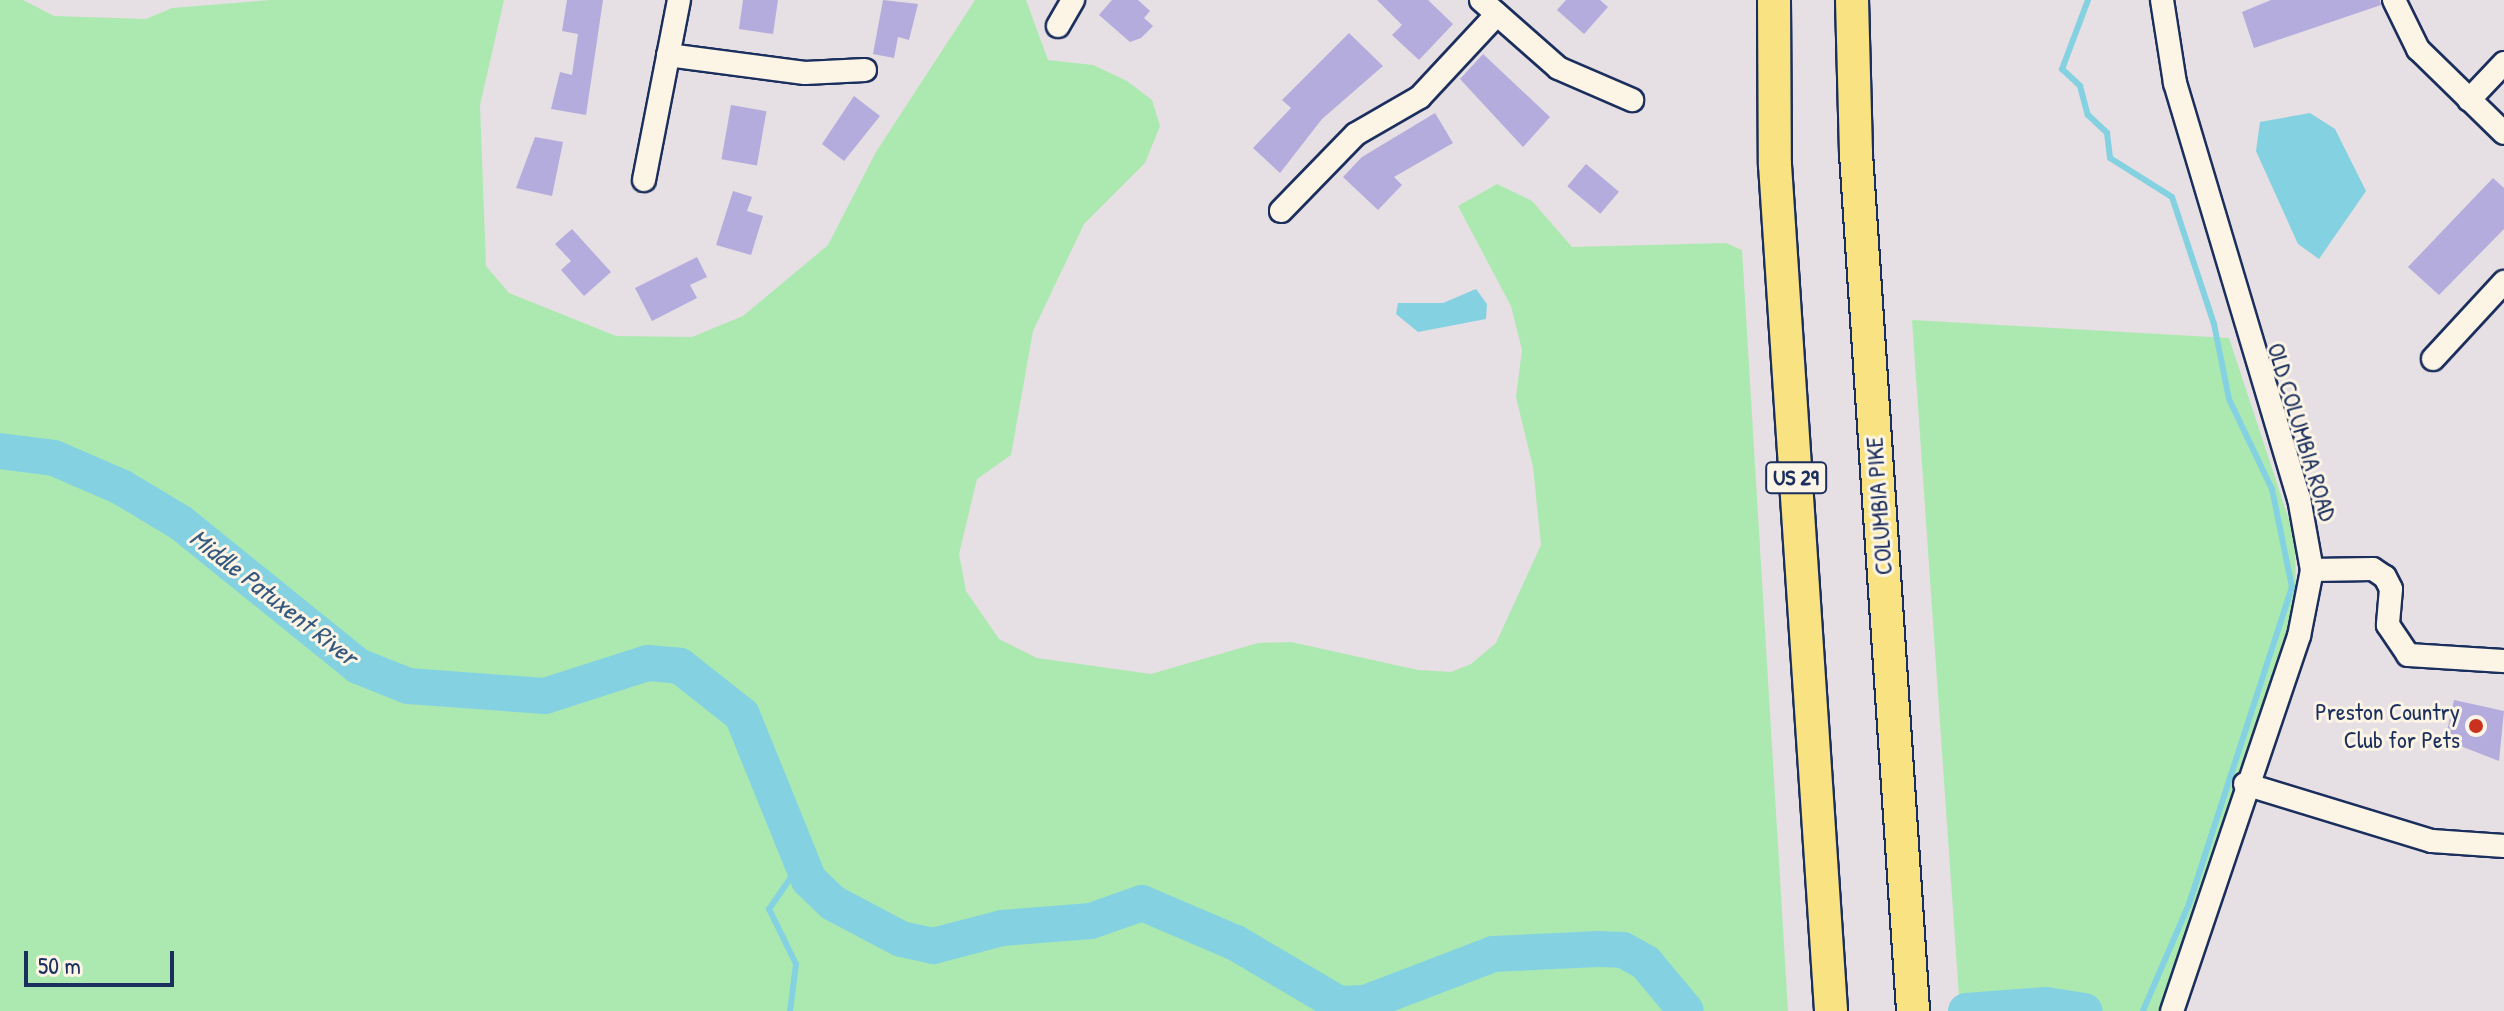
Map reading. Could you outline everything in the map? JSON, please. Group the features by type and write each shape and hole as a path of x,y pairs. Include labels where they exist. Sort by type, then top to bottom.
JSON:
{"highway":[{"name":"US 29","path":"1774,0 1775,165 1831,1011"},
{"name":"COLUMBIA PIKE","path":"1852,0 1856,154 1913,1011"}],"street":[{"path":"644,180 679,0"},
{"path":"1058,26 1073,0"},
{"name":"OLD COLUMBIA ROAD","path":"2162,0 2175,83 2299,498 2312,570 2299,636 2245,784 2172,1011"},
{"path":"2394,0 2418,49 2504,133"},
{"path":"1281,211 1356,134 1420,97 1489,7 1558,68 1632,100"},
{"path":"668,55 805,73 865,70"},
{"path":"2469,100 2504,63"},
{"path":"2433,359 2504,282"},
{"path":"2312,570 2373,569 2385,577 2392,607 2388,625 2408,655 2504,661"},
{"path":"2245,784 2432,841 2504,846"}],"green space":[{"path":"0,0 23,0 54,16 146,19 172,8 271,0 504,0 480,105 486,266 509,293 616,336 692,337 743,316 828,245 876,152 975,0 1026,0 1048,60 1093,65 1127,81 1152,100 1160,126 1145,163 1084,224 1033,331 1011,455 977,479 959,554 966,591 999,639 1037,658 1151,674 1258,643 1291,642 1418,670 1451,672 1471,664 1496,643 1541,545 1533,467 1516,397 1522,350 1511,306 1458,206 1497,184 1532,201 1572,247 1726,243 1742,250 1788,1011 0,1011"},
{"path":"1912,320 2229,338 2295,538 2296,603 2159,1011 1960,1011"}],"water":[{"path":"2310,113 2335,129 2366,191 2319,259 2298,244 2256,151 2260,122"},
{"path":"1476,289 1487,304 1486,319 1418,332 1396,314 1398,303 1443,303"}],"building":[{"path":"567,0 603,0 586,115 551,109 560,72 572,75 578,34 562,31"},
{"path":"743,0 778,0 773,34 739,29"},
{"path":"883,0 918,4 909,40 898,37 894,58 873,54"},
{"path":"1112,0 1138,0 1150,11 1144,18 1153,26 1141,38 1130,42 1099,15"},
{"path":"1377,0 1428,0 1453,24 1419,60 1392,35 1402,25"},
{"path":"1566,0 1600,0 1608,7 1584,34 1557,10"},
{"path":"2271,0 2380,0 2381,5 2254,48 2242,12"},
{"path":"1349,33 1383,66 1322,119 1280,173 1253,148 1291,108 1282,100"},
{"path":"1483,54 1550,117 1523,147 1460,79"},
{"path":"854,96 880,116 844,161 822,144"},
{"path":"731,105 766,111 757,165 721,159"},
{"path":"1435,113 1453,143 1394,177 1402,185 1378,210 1343,177 1362,157"},
{"path":"535,137 563,142 552,196 516,188"},
{"path":"1586,164 1619,192 1600,214 1567,186"},
{"path":"2493,178 2504,188 2504,229 2439,295 2408,267"},
{"path":"733,191 752,197 747,211 763,216 751,255 716,245"},
{"path":"572,229 611,272 584,296 561,270 571,261 555,244"},
{"path":"697,257 707,277 690,285 697,298 652,321 635,288"},
{"name":"Preston Country Club for Pets","path":"2454,700 2504,711 2499,761 2445,740"}],"waterway":[{"path":"2088,0 2062,69 2080,86 2088,115 2107,133 2110,158 2172,197 2214,324 2229,399 2272,489 2292,587 2189,904 2143,1011"},
{"name":"Middle Patuxent River","path":"0,451 54,458 121,487 181,523 358,666 408,686 545,696 648,663 680,666 742,715 809,880 833,903 901,939 933,946 1002,928 1091,921 1142,903 1236,943 1339,1004 1365,1003 1493,954 1598,949 1623,950 1646,963 1686,1011"},
{"path":"790,1011 796,964 769,909 801,863"},
{"name":"Middle Patuxent River","path":"1966,1011 2046,1005 2085,1011"}],"place":[{"name":"Preston Country Club for Pets","path":"2476,726"}]}
